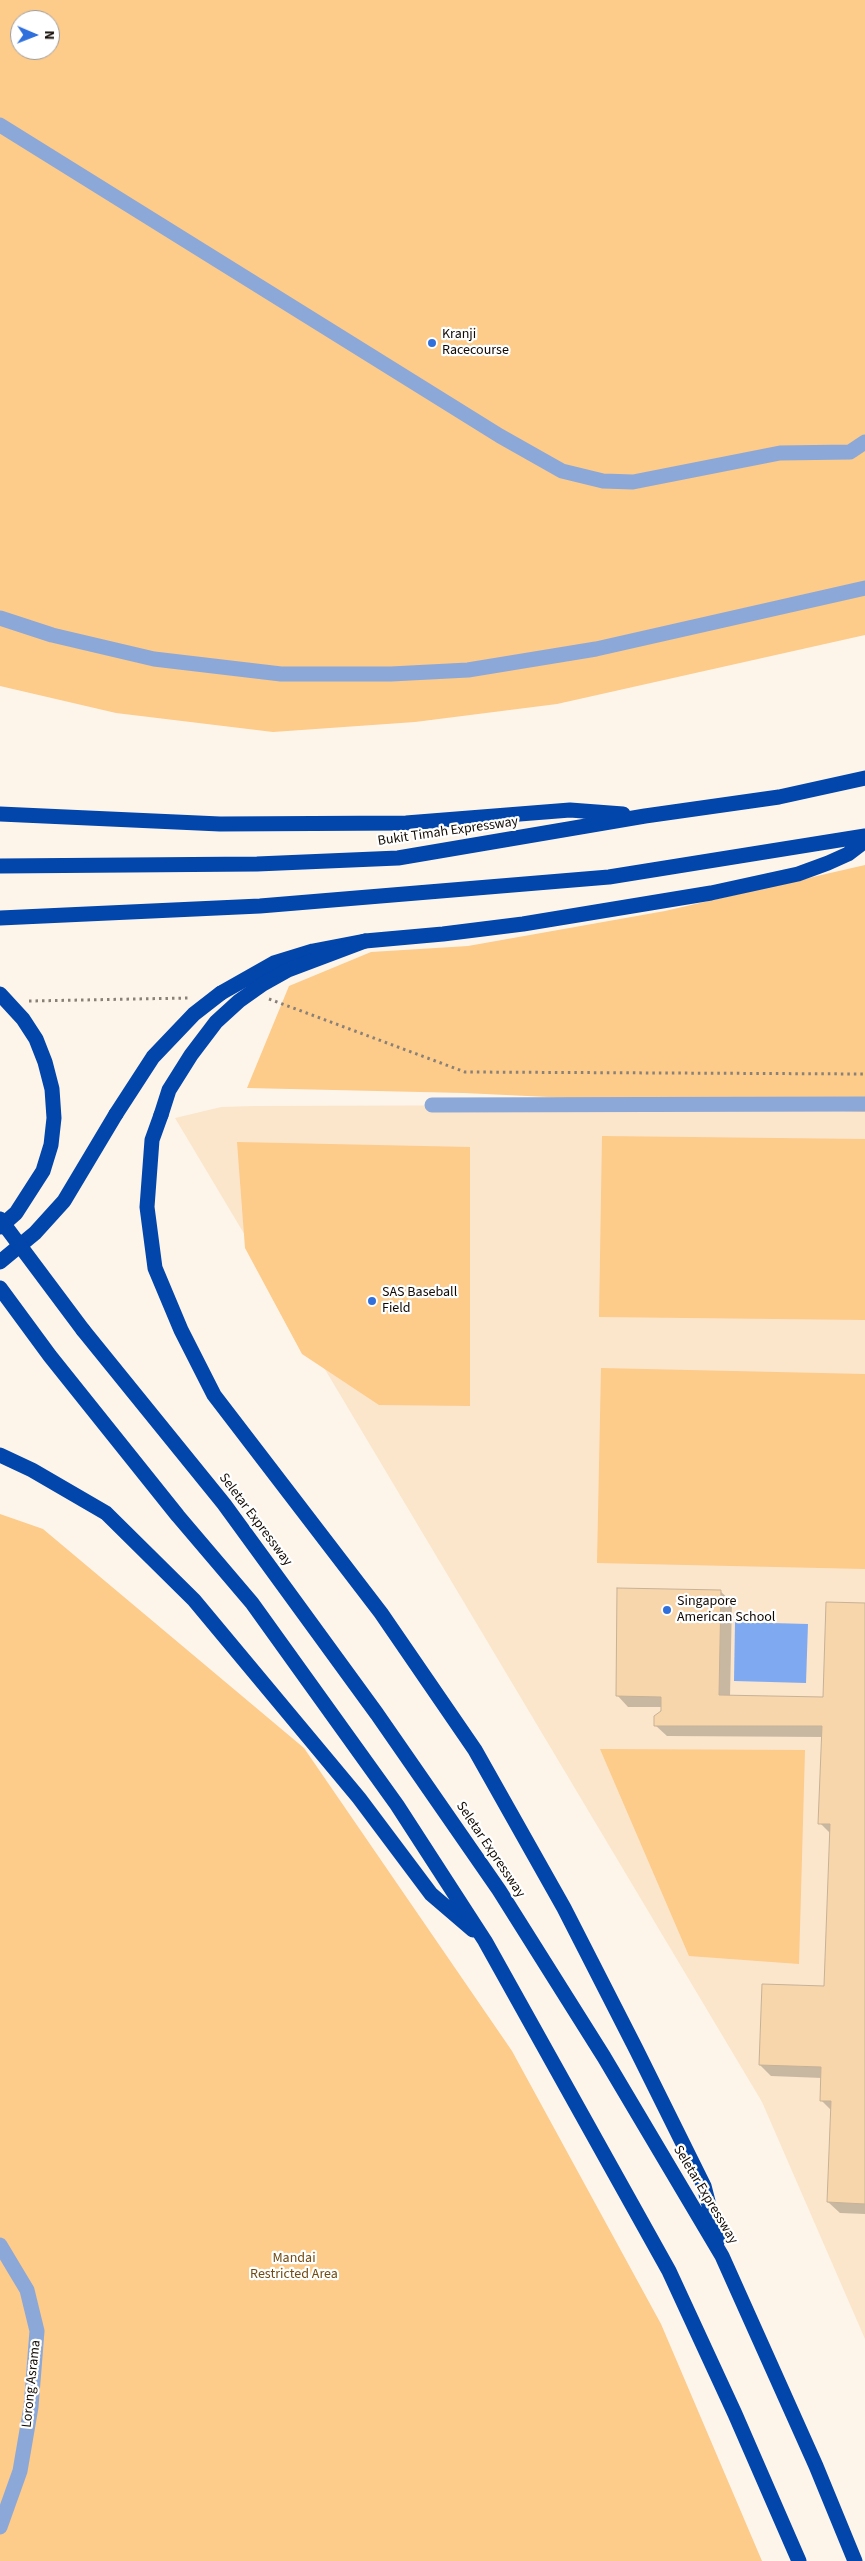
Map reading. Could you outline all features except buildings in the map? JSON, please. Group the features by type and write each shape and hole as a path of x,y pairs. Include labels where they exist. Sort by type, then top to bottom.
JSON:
{"highway":[{"name":"Bukit Timah Expressway","path":"0,866 257,864 398,858 645,816 778,797 865,778"},
{"path":"0,814 220,824 406,823 570,810 645,816"},
{"path":"0,918 260,906 609,877 865,836"},
{"path":"0,1262 35,1234 64,1201 116,1114 153,1057 194,1014 222,993 256,972 287,958 339,945 514,925 711,893 798,874 828,863 865,841"},
{"path":"365,941 288,970 262,984 239,1001 216,1022 191,1055 169,1090 152,1140 147,1207 155,1268 181,1330 214,1395 381,1612 475,1750 564,1908 700,2178 722,2256"},
{"path":"0,994 23,1019 36,1040 52,1088 54,1118 51,1145 43,1171 16,1213 0,1227"},
{"name":"Seletar Expressway","path":"0,1219 83,1330 224,1504 388,1730 499,1890 604,2057 722,2256 816,2466 855,2561"},
{"path":"0,1288 50,1356 178,1516 258,1611 397,1805 485,1941 669,2271 735,2414 799,2561"},
{"path":"0,1455 32,1470 106,1514 194,1600 359,1798 431,1894 485,1941"}],"street":[{"path":"0,125 492,431 562,471 603,481 633,482 780,452 850,452 865,442"},
{"path":"0,618 52,635 154,659 281,674 391,674 468,670 596,649 865,588"},
{"path":"432,1105 865,1104"},
{"name":"Lorong Asrama","path":"0,2245 27,2290 37,2331 32,2407 20,2471 0,2527"}],"path":[{"path":"24,1002 41,1000 197,998"},
{"path":"265,998 465,1072 865,1074"}],"shaded area":[{"name":"Singapore American School","path":"865,1104 865,2339 762,2102 175,1118 221,1107 252,1106"}],"green space":[{"name":"Kranji Racecourse","path":"0,0 865,0 865,635 557,704 415,722 273,732 116,713 0,686"},
{"path":"865,865 865,1112 464,1093 247,1088 289,986 371,952 468,946 665,911"},
{"path":"602,1136 865,1139 865,1320 599,1317"},
{"name":"SAS Baseball Field","path":"237,1142 470,1147 470,1406 379,1405 302,1354 245,1248"},
{"path":"601,1368 865,1374 865,1569 597,1563"},
{"name":"Mandai Restricted Area","path":"0,1514 43,1529 304,1748 512,2051 661,2324 762,2561 0,2561"},
{"path":"600,1749 805,1750 799,1964 689,1956"}],"water":[{"path":"735,1622 808,1624 806,1683 734,1681"}],"place":[{"name":"Kranji Racecourse","path":"432,343"},
{"name":"SAS Baseball Field","path":"372,1301"},
{"name":"Singapore American School","path":"667,1610"}]}
